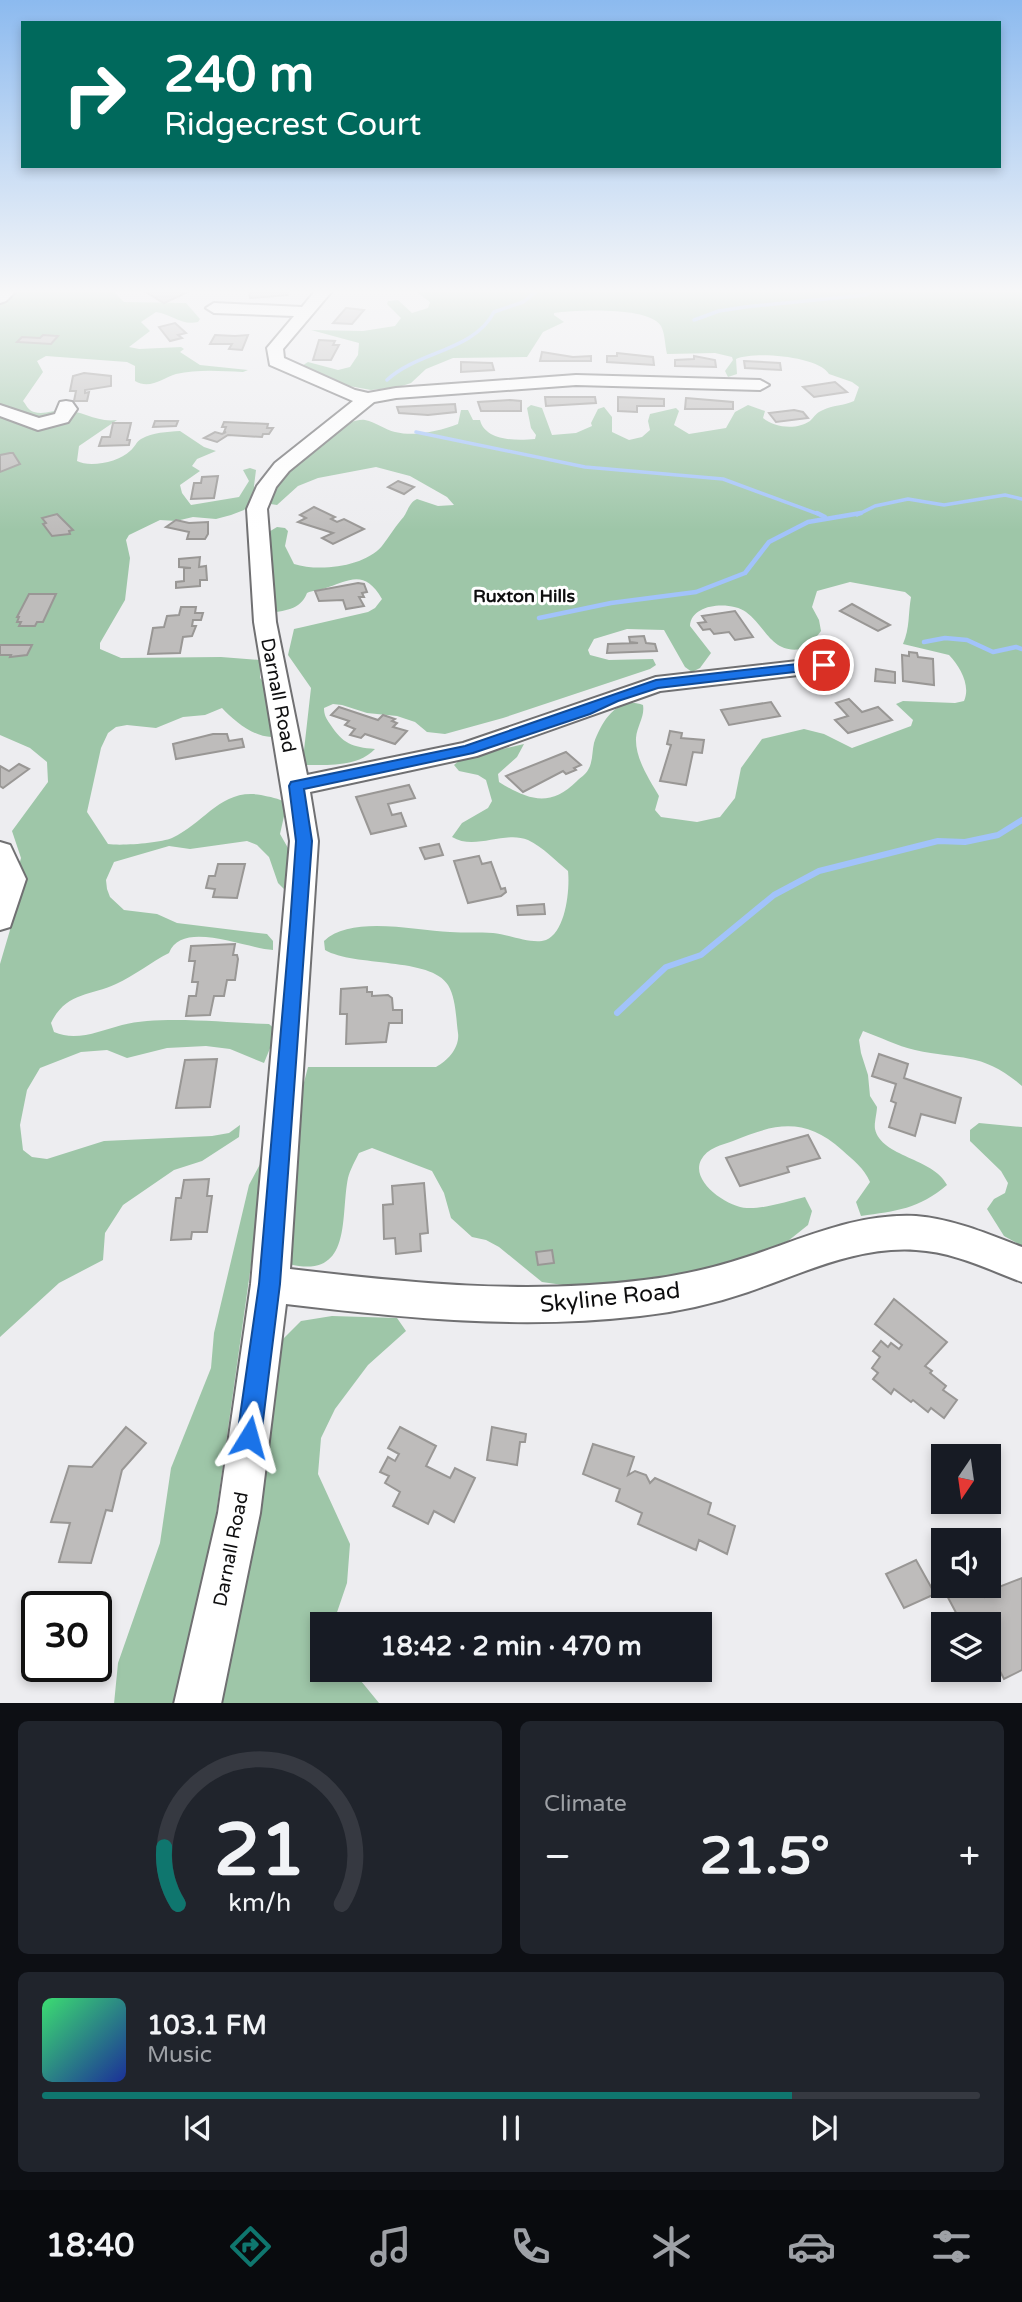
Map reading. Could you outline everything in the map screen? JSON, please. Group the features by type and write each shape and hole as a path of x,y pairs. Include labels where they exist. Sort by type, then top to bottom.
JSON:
{"street":[{"path":"295,370 349,395 368,398 410,392 576,380 760,384"},
{"name":"Darnall Road","path":"197,1703 239,1513 270,1284 304,841 265,622 257,509 267,486 282,467 368,398"},
{"path":"0,410 38,424 62,418 68,409 66,406"},
{"path":"296,786 468,750 656,684 824,665"},
{"path":"0,852 12,879 0,919"},
{"name":"Skyline Road","path":"270,1284 400,1300 533,1306 634,1299 711,1284 755,1272 839,1242 883,1233 916,1233 950,1238 1022,1265"}],"green space":[{"path":"0,370 42,370 23,401 30,410 38,413 69,411 103,420 117,420 79,446 77,461 97,464 112,461 125,455 141,439 150,435 180,431 204,447 216,451 197,459 192,466 200,471 180,485 182,493 191,505 239,497 249,481 243,470 256,470 254,486 257,498 244,510 216,519 193,517 176,521 160,520 129,535 126,540 130,558 125,600 100,643 100,649 121,658 221,657 260,660 260,678 268,688 273,737 252,732 222,708 205,715 183,717 156,728 127,725 116,727 108,733 101,748 87,812 108,844 122,845 172,838 214,808 235,797 261,795 287,803 280,834 288,848 287,892 278,883 269,857 257,845 247,841 190,849 169,846 114,862 106,880 110,897 124,910 157,914 177,923 267,934 273,941 273,950 216,938 187,938 176,943 169,953 123,981 71,1000 51,1023 54,1032 71,1036 156,1020 269,1024 277,1031 264,1063 230,1049 206,1046 167,1048 127,1058 107,1050 81,1052 40,1068 27,1090 20,1125 23,1150 32,1157 47,1159 104,1141 212,1136 229,1133 240,1125 239,1137 202,1161 174,1170 123,1205 105,1233 103,1260 59,1283 0,1337 0,964 10,930 9,903 21,858 12,831 48,782 47,762 30,748 0,735"},
{"path":"135,370 247,370 184,372 146,384 135,381"},
{"path":"308,370 424,370 411,383 399,387 371,390 338,384"},
{"path":"737,370 737,374 728,377 725,371"},
{"path":"825,370 1022,370 1022,1086 983,1062 908,1048 863,1031 859,1040 870,1096 877,1107 875,1129 879,1138 897,1152 931,1169 947,1185 917,1204 861,1216 856,1202 870,1182 861,1168 842,1150 828,1139 803,1128 790,1126 763,1130 707,1153 699,1168 701,1177 713,1192 739,1207 761,1207 805,1197 812,1211 808,1225 788,1241 666,1287 591,1289 542,1282 499,1247 472,1237 451,1218 444,1193 432,1171 372,1148 359,1153 350,1172 343,1227 334,1254 324,1263 310,1266 289,1264 295,1117 308,1067 436,1067 452,1053 458,1038 453,996 448,985 439,976 409,966 338,955 325,950 324,941 335,933 350,928 384,926 493,933 540,941 553,935 562,919 567,899 568,871 544,850 519,838 470,842 452,837 462,823 488,808 492,801 486,780 478,775 459,771 454,765 461,759 524,744 517,757 498,774 499,782 529,797 548,798 567,790 587,771 597,735 612,712 626,704 643,705 636,746 643,768 659,796 655,810 661,817 697,822 720,817 735,798 741,768 762,739 804,729 824,734 852,748 911,726 913,720 896,704 903,701 955,703 964,701 966,689 963,676 949,655 903,644 911,597 905,592 850,582 817,591 812,607 821,631 809,647 786,649 772,640 746,612 731,606 713,606 692,618 690,626 711,653 700,668 692,672 685,667 664,630 627,629 594,639 588,650 590,655 609,660 653,659 656,665 503,718 445,734 427,732 415,722 397,716 367,713 333,704 324,708 324,713 339,736 354,745 375,749 352,762 306,765 303,759 311,688 288,655 294,629 368,612 382,599 369,583 356,579 348,580 307,593 296,607 267,614 266,599 273,569 267,533 277,527 288,531 285,546 294,564 316,568 341,566 364,559 382,546 417,499 438,506 454,505 447,497 410,476 376,467 318,478 298,486 277,505 264,503 310,452 340,428 353,422 365,420 388,430 411,434 458,424 461,410 468,410 473,420 480,420 483,427 495,436 528,440 535,439 536,435 531,428 527,408 531,405 542,408 552,435 576,433 592,426 598,409 604,407 612,417 612,432 629,440 642,437 650,430 650,414 676,408 679,411 674,425 689,434 726,428 735,412 748,405 765,411 763,418 774,424 799,426 821,411 854,401 859,387"},
{"path":"979,1123 1022,1127 1022,1246 1004,1236 987,1209 994,1199 1005,1193 1008,1183 1001,1171 970,1141 970,1130"},
{"path":"267,1151 203,1607 176,1703 114,1703 118,1663 160,1543 171,1468 211,1368 214,1333 249,1185"},
{"path":"332,1316 397,1318 406,1331 368,1365 335,1409 321,1438 318,1474 350,1544 347,1583 337,1612 310,1612 310,1682 362,1682 379,1703 216,1703 278,1344 301,1321"}],"building":[{"path":"84,373 111,376 111,386 85,390 85,393 89,392 87,401 74,401 76,391 70,391 73,376"},
{"path":"835,382 847,392 814,397 803,387"},
{"path":"545,397 595,397 596,403 546,406"},
{"path":"618,397 664,399 664,406 637,406 637,412 618,411"},
{"path":"686,398 733,402 733,409 685,409"},
{"path":"521,401 521,411 481,411 478,402"},
{"path":"455,404 456,412 428,415 399,413 397,407"},
{"path":"794,410 803,412 808,418 776,422 769,413"},
{"path":"155,421 178,421 176,426 153,427"},
{"path":"224,422 268,424 267,428 273,428 269,434 263,434 262,437 228,435 217,442 204,438 215,432 226,432 226,427 222,427"},
{"path":"113,423 131,423 127,440 130,440 129,445 99,446 102,437 110,437"},
{"path":"13,453 20,464 0,472 0,455"},
{"path":"218,476 214,498 191,499 194,483 201,483 202,477"},
{"path":"398,481 414,487 404,494 388,487"},
{"path":"314,507 335,517 331,519 337,522 344,519 364,529 333,544 322,538 333,533 298,522 306,518 300,515"},
{"path":"57,514 73,530 69,531 70,534 52,536 43,524 46,523 42,518"},
{"path":"176,520 189,523 208,522 208,534 205,539 187,539 189,532 166,527"},
{"path":"200,557 199,567 206,566 207,580 200,580 200,586 176,588 176,582 184,581 184,568 191,568 179,567 179,559"},
{"path":"364,584 367,592 362,593 364,597 359,597 364,606 346,609 343,600 319,601 315,591"},
{"path":"29,594 56,594 43,622 37,622 35,626 19,626 21,622 17,622 17,617"},
{"path":"852,604 890,625 878,631 840,611"},
{"path":"181,607 196,607 195,613 203,613 201,620 193,620 192,626 196,626 192,636 183,637 180,653 148,654 153,628 164,627 167,616 179,615"},
{"path":"735,611 753,637 735,640 729,632 714,634 710,629 703,630 698,623 706,622 702,616"},
{"path":"644,636 646,643 655,644 657,651 607,653 608,644 638,643 630,642 629,637"},
{"path":"0,645 32,645 27,655 10,657 11,655 0,655"},
{"path":"909,652 917,653 918,657 933,659 934,685 903,681 902,655 909,656"},
{"path":"876,669 895,672 895,683 875,681"},
{"path":"849,699 862,712 878,707 892,720 848,733 835,720 848,716 836,703"},
{"path":"771,702 780,716 729,725 721,710"},
{"path":"339,707 378,720 383,715 395,719 392,721 397,723 393,727 407,731 395,744 365,734 361,738 350,735 355,729 345,725 349,721 331,715"},
{"path":"670,731 682,733 681,738 704,740 702,753 693,752 686,785 660,781 671,745 667,744"},
{"path":"213,734 227,734 229,741 242,739 244,747 176,759 173,744"},
{"path":"566,752 581,765 574,768 576,770 566,774 563,771 523,792 506,776"},
{"path":"19,764 29,769 3,788 0,786 0,766 9,771"},
{"path":"409,785 415,798 388,804 392,815 401,813 406,826 371,834 356,797"},
{"path":"439,844 443,855 425,859 420,848"},
{"path":"479,856 482,864 491,862 501,889 505,888 506,892 501,896 468,903 454,861"},
{"path":"218,864 245,864 237,898 213,897 215,889 206,888 209,876 215,876"},
{"path":"544,904 545,914 518,915 517,906"},
{"path":"235,944 233,955 237,955 238,959 235,980 227,980 224,996 214,996 210,1015 186,1016 189,996 196,996 198,982 192,982 195,961 189,961 191,946"},
{"path":"367,987 367,992 372,992 372,996 388,995 392,998 393,1010 402,1010 402,1023 389,1023 386,1042 346,1044 347,1014 340,1014 341,989"},
{"path":"879,1054 908,1064 904,1078 961,1098 955,1123 921,1114 915,1136 889,1127 896,1103 891,1101 896,1084 872,1076"},
{"path":"217,1059 210,1107 176,1108 185,1060"},
{"path":"808,1135 820,1158 787,1167 789,1172 740,1186 726,1158"},
{"path":"209,1179 207,1196 212,1196 207,1232 192,1232 191,1239 171,1240 176,1198 181,1198 184,1180"},
{"path":"424,1183 428,1233 420,1234 421,1251 396,1254 395,1238 384,1239 383,1205 393,1204 392,1186"},
{"path":"552,1250 554,1263 538,1265 536,1252"},
{"path":"894,1299 947,1342 925,1366 946,1386 943,1390 957,1400 944,1418 931,1408 928,1412 894,1389 891,1394 873,1379 878,1373 872,1368 880,1357 873,1351 881,1341 888,1347 891,1343 899,1349 902,1345 875,1324"},
{"path":"126,1427 146,1443 122,1470 112,1511 106,1510 91,1563 59,1562 70,1523 51,1522 69,1466 92,1467"},
{"path":"400,1427 436,1446 426,1466 450,1478 455,1468 475,1478 454,1522 434,1511 428,1524 393,1506 400,1492 385,1483 389,1476 380,1472 388,1457 395,1461 399,1454 388,1448"},
{"path":"492,1427 526,1434 525,1442 520,1442 517,1465 487,1460"},
{"path":"593,1444 634,1457 628,1475 635,1471 646,1475 650,1483 655,1478 711,1503 708,1514 735,1526 727,1554 699,1540 696,1550 638,1524 642,1513 616,1501 620,1489 583,1474"},
{"path":"916,1560 931,1587 931,1596 904,1608 886,1574"},
{"path":"1022,1578 1022,1670 1004,1679 1001,1673 1001,1612 956,1612 948,1598 1001,1598 1001,1586"}],"waterway":[{"path":"387,380 399,370"},
{"path":"416,432 585,467 723,479 821,515"},
{"path":"861,513 875,506 908,499 944,505 1005,495 1022,499"},
{"path":"817,513 821,515"},
{"path":"539,618 611,603 696,592 745,573 769,542 808,522 861,513"},
{"path":"857,515 861,513"},
{"path":"821,515 825,517"},
{"path":"924,642 945,638 967,640 993,652 1016,647 1022,649"},
{"path":"617,1013 666,967 701,955 774,895 819,871 938,841 965,842 998,835 1022,820"}],"district":[{"name":"Ruxton Hills","path":"524,596"}],"route":[{"path":"249,1437 270,1284 298,925 304,841 296,786 468,750 656,684 824,665"}]}
